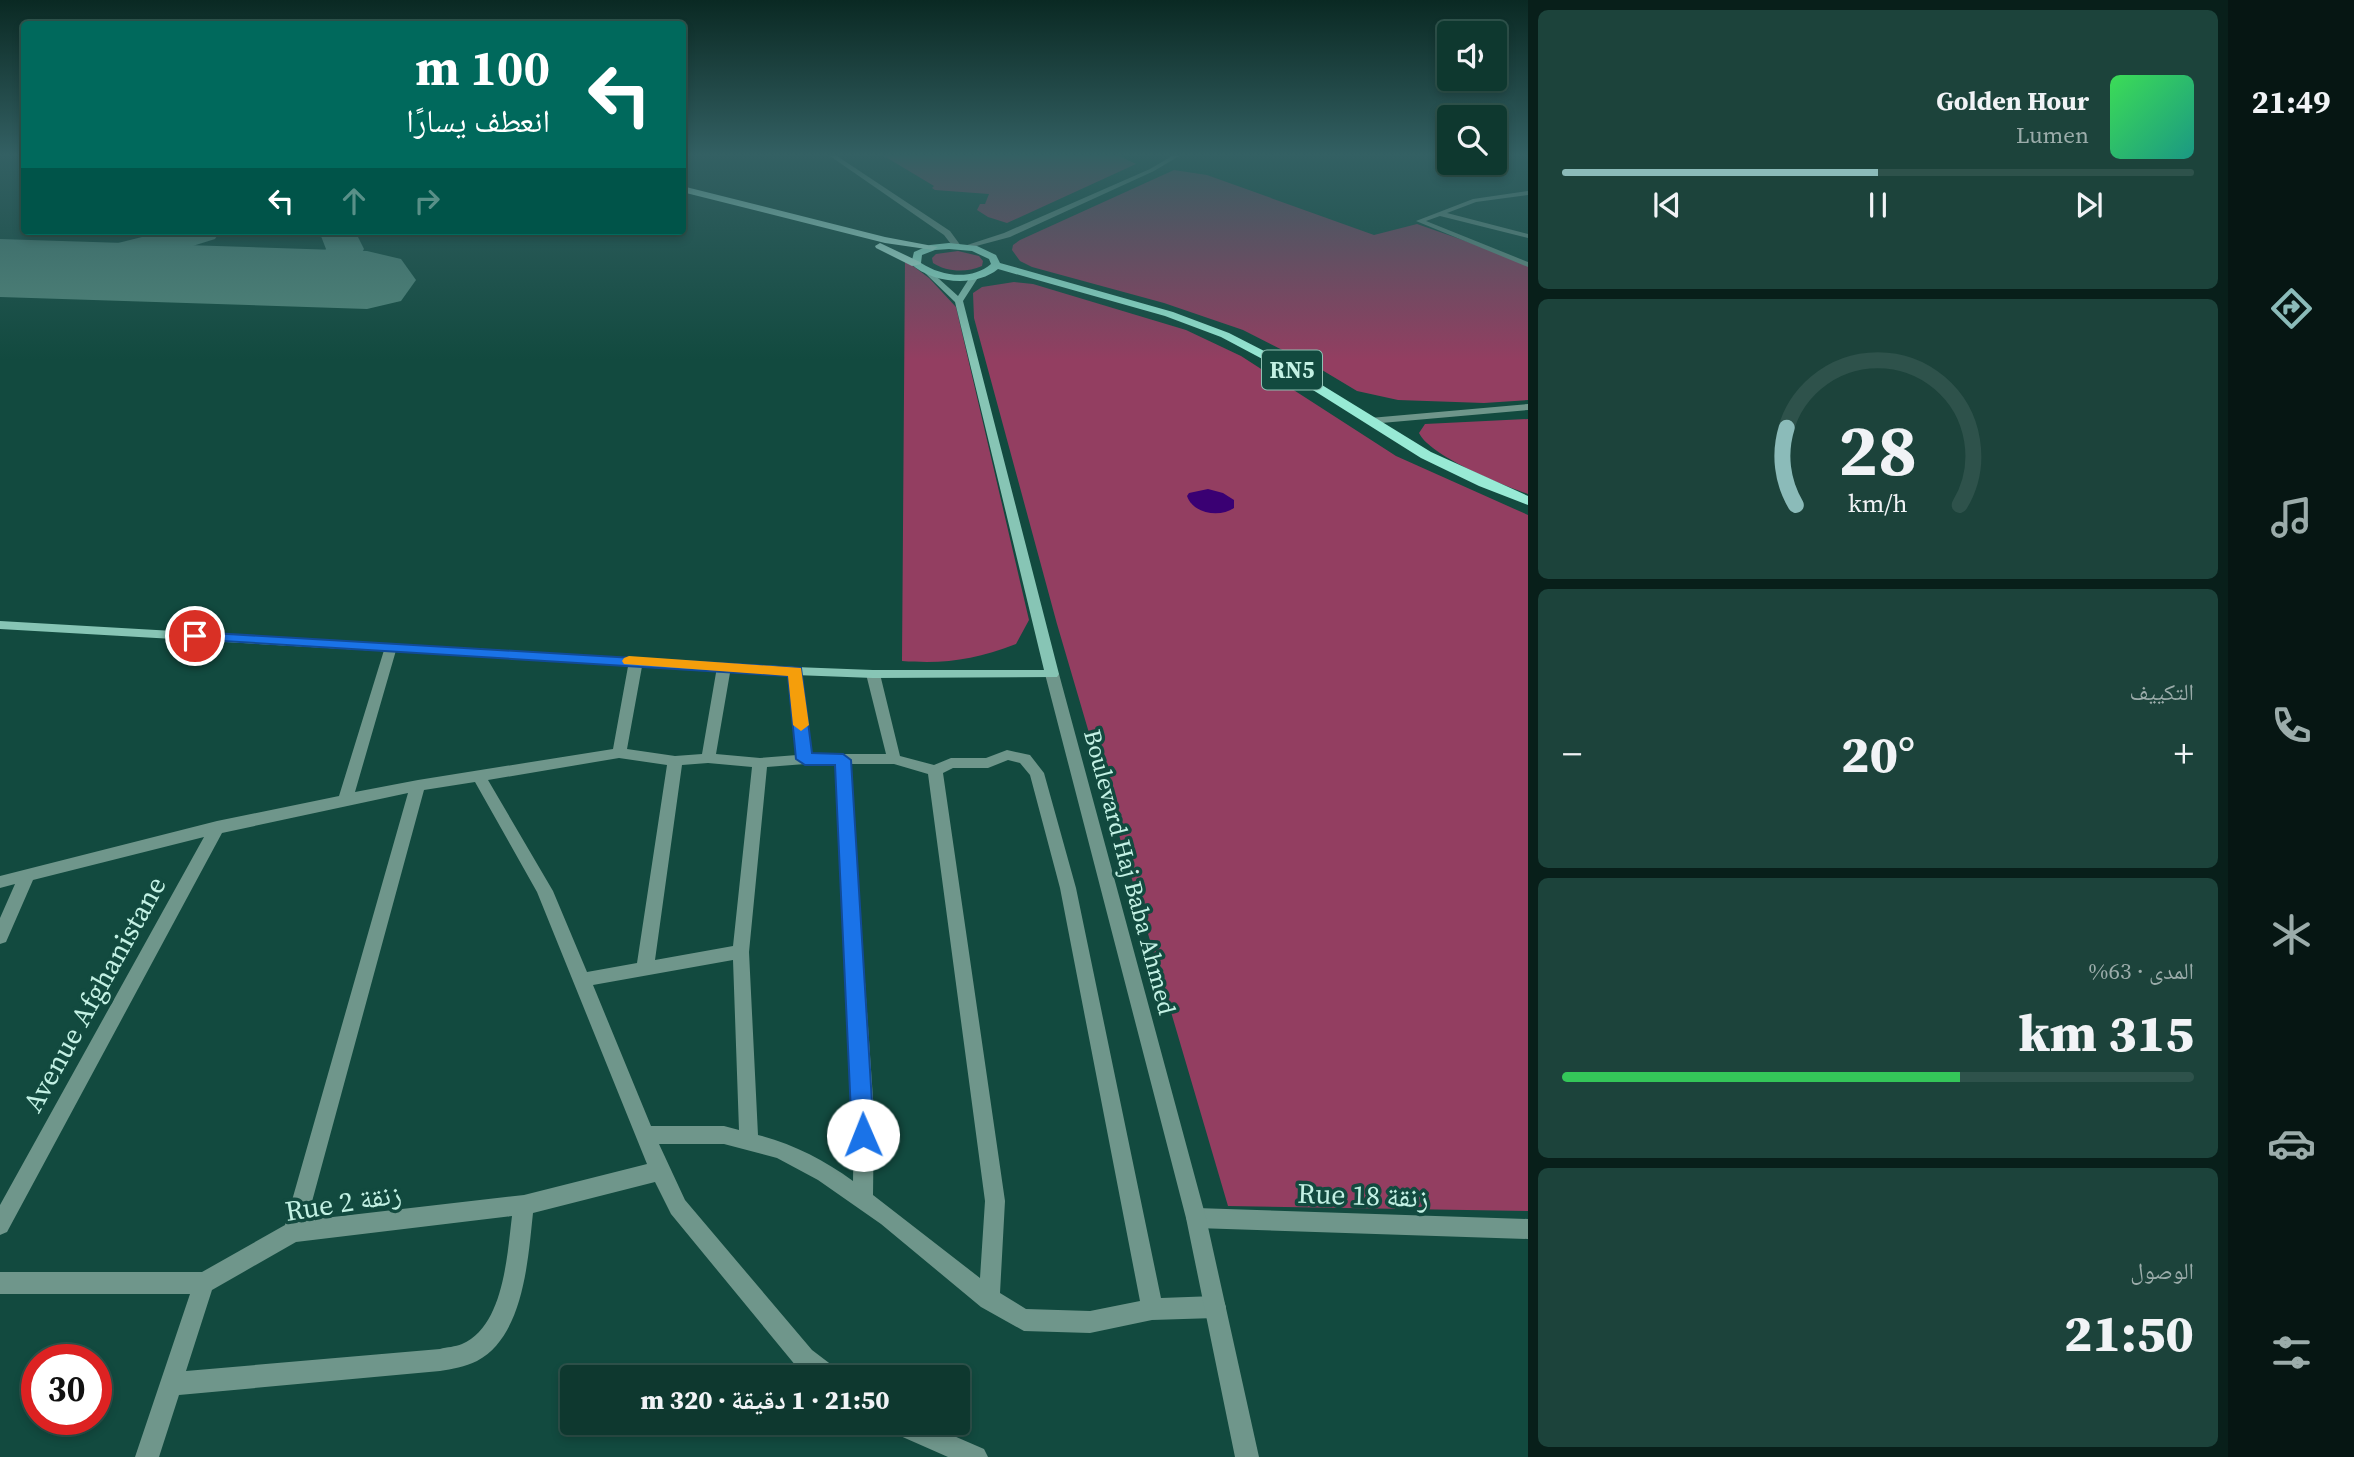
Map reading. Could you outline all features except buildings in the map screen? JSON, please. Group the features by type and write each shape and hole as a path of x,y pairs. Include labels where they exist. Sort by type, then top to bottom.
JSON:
{"highway":[{"name":"RN5","path":"797,224 872,243 916,264"},
{"path":"821,224 885,240 937,247"}],"main road":[{"path":"916,264 917,254 937,247 961,246 989,254 996,265 978,275 959,301 928,271"},
{"name":"RN5","path":"916,264 928,271 950,276 1038,279"},
{"name":"RN5","path":"996,265 1038,279 1142,306 1224,335 1289,368 1412,447 1458,471 1528,501"},
{"name":"Boulevard Haj Baba Ahmed","path":"959,301 1052,674"},
{"path":"0,625 795,671 1052,674"}],"street":[{"path":"934,224 961,246 1007,236 1033,224"},
{"path":"1426,224 1528,265"},
{"path":"1481,224 1528,236"},
{"path":"937,247 947,233"},
{"path":"989,254 1007,236"},
{"path":"1370,421 1528,407"},
{"path":"346,798 391,647"},
{"path":"619,753 636,661"},
{"path":"708,758 724,667"},
{"path":"795,671 805,759"},
{"path":"873,674 894,759"},
{"name":"Boulevard Haj Baba Ahmed","path":"1052,674 1196,1218 1247,1457"},
{"path":"0,882 217,827 346,798 619,753 675,761 708,758 760,763 805,759 894,759 936,771 951,763 988,763 1007,755 1025,759 1037,773 1068,888 1152,1309"},
{"path":"843,760 864,1113 863,1201"},
{"path":"645,968 675,761"},
{"path":"748,1142 741,952 760,763"},
{"path":"936,771 995,1201 989,1299"},
{"path":"479,776 545,891 660,1171 678,1207 804,1358 813,1365"},
{"path":"293,1232 418,785"},
{"name":"Avenue Afghanistane","path":"0,1225 217,827"},
{"path":"0,937 27,876"},
{"path":"582,979 741,952"},
{"path":"645,1135 724,1135 781,1150 825,1173 888,1217 989,1299 1024,1320 1090,1322 1152,1309 1214,1307"},
{"name":"Rue 2 زنقة","path":"0,1283 204,1283 293,1232 524,1205 660,1171"},
{"path":"170,1384 440,1360 471,1352 494,1329 511,1295 524,1205"},
{"name":"Rue 18 زنقة","path":"1196,1218 1528,1229"},
{"path":"147,1457 204,1283"},
{"path":"925,1435 976,1457"}],"shaded area":[{"path":"1055,224 1343,224 1374,235 1417,224 1528,263 1528,400 1484,403 1398,400 1357,391 1243,330 1164,303 1032,267 1020,261 1012,250 1013,245"},
{"path":"958,251 979,256 983,261 982,266 957,270 933,263 932,258 936,254"},
{"path":"905,260 929,278 956,307 1029,620 1016,644 960,660 902,661"},
{"path":"1014,282 1033,284 1186,330 1241,356 1396,456 1528,515 1528,1211 1228,1206 1057,624 974,318 973,293 982,287"},
{"path":"1528,419 1528,494 1451,460 1426,442 1419,433 1425,424"},
{"path":"1208,489 1223,493 1234,500 1234,508 1215,513 1201,510 1190,502 1187,496 1189,493"}],"taxiway":[{"path":"6,268 106,257 189,235"},
{"path":"329,278 345,249 339,235"}],"runway":[{"path":"0,268 367,280"}],"slow traffic":[{"path":"629,661 795,671 801,725"}],"route":[{"path":"195,636 795,671 805,759 843,760 864,1113 863,1135"}]}
